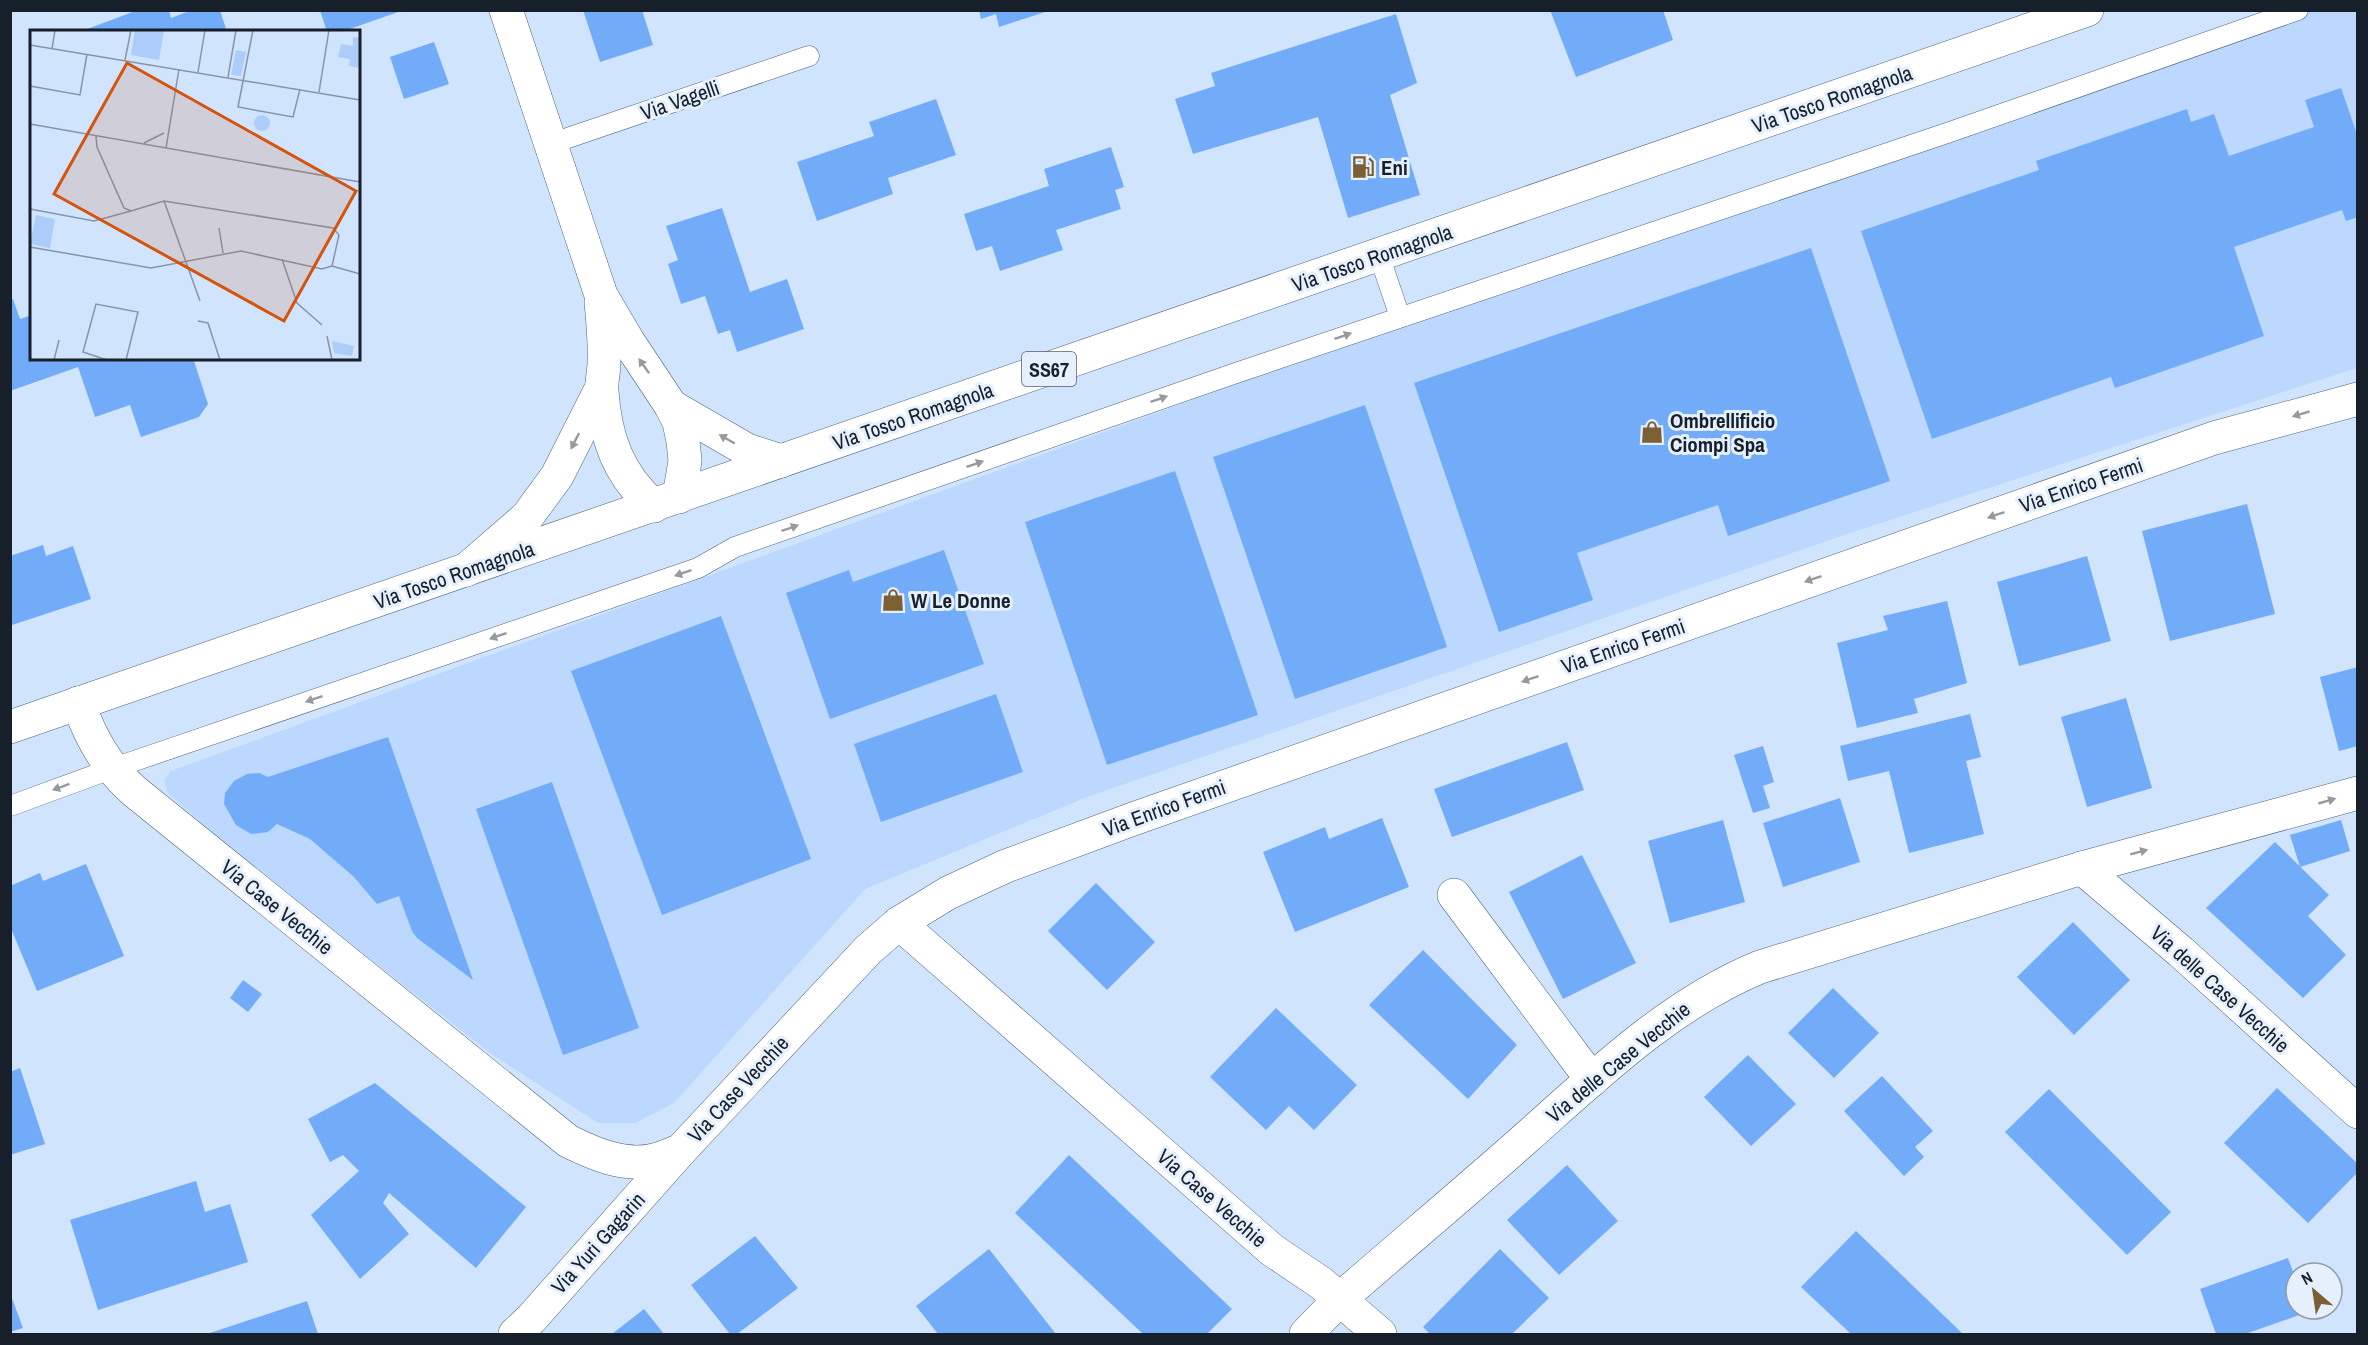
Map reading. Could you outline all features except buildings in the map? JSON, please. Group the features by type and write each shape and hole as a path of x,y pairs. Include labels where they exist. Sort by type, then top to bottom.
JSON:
{"street":[{"path":"506,10 601,295 679,422 684,441 685,461 666,502 629,481 617,459 608,429 601,389 604,334 601,295"},
{"name":"Via Tosco Romagnola","path":"10,727 2087,10"},
{"path":"466,571 527,517 557,476 601,389"},
{"name":"Via Enrico Fermi","path":"899,923 948,893 1006,866 1132,819 2203,442 2358,399"},
{"path":"670,406 747,450 781,460"},
{"name":"Via Case Vecchie","path":"78,703 93,740 111,769 134,791 568,1141 594,1154 630,1161 653,1160 681,1150 868,950 899,923 1272,1250 1321,1283 1380,1335"},
{"name":"Via delle Case Vecchie","path":"1306,1335 1340,1299 1592,1080 1653,1029 1727,981 1760,967 2082,868 2358,793"},
{"name":"Via delle Case Vecchie","path":"2082,868 2181,952 2358,1112"},
{"path":"1454,895 1592,1080"},
{"name":"Via Yuri Gagarin","path":"515,1335 681,1150"}],"lane":[{"path":"10,806 111,769 698,568 735,547 1400,317 1939,136 2298,10"},
{"name":"Via Vagelli","path":"550,144 809,56"},
{"path":"1379,255 1400,317"}],"shaded area":[{"path":"2263,11 2357,11 2357,368 1847,534 1087,797 865,889 674,1103 635,1123 598,1123 490,1053 232,850 169,794 165,785 165,779 171,771"}],"place":[{"name":"Eni","path":"1363,167"},
{"name":"Ombrellificio Ciompi Spa","path":"1652,432"},
{"name":"W Le Donne","path":"893,600"}]}
